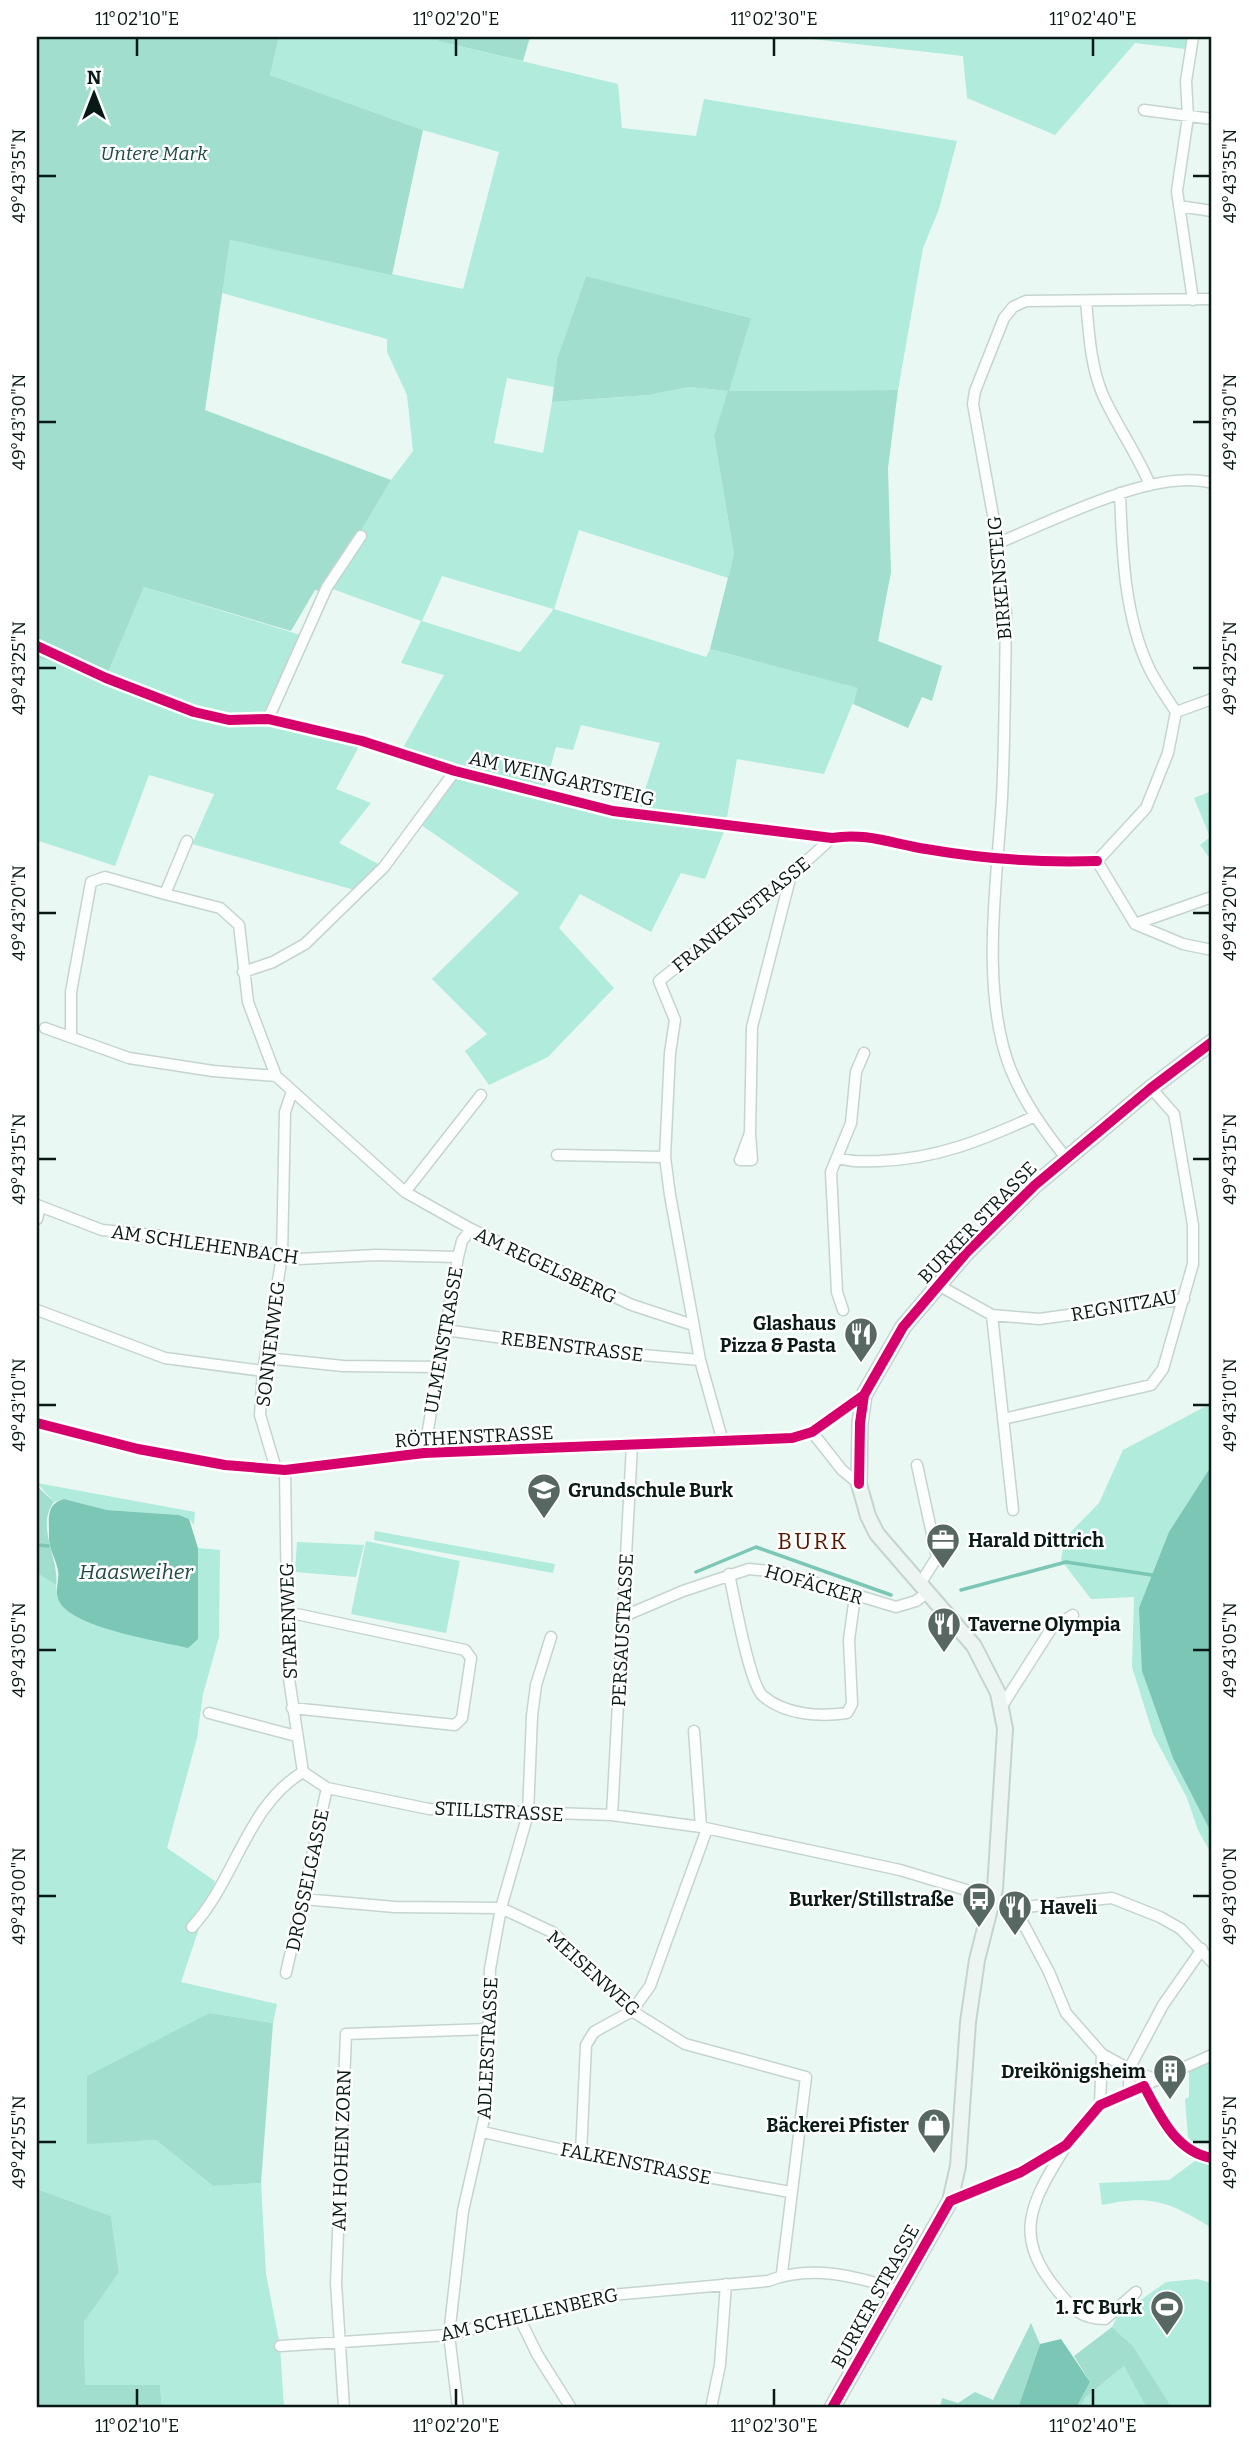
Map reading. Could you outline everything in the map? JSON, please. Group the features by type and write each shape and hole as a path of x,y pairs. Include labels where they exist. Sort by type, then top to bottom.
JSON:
{"main road":[{"name":"BURKER STRASSE","path":"832,2408 950,2201 958,2166 968,2022 977,1960 993,1898 1006,1741 1002,1706 990,1673 974,1646 877,1534 868,1516 859,1483 860,1423 864,1395 903,1327 937,1285 996,1221 1066,1158 1212,1042"}],"street":[{"path":"1193,37 1186,81 1188,117 1177,191 1193,300"},
{"path":"1144,110 1212,118"},
{"path":"1179,206 1212,211"},
{"path":"1150,485 1102,392 1090,351 1086,301 1212,299"},
{"name":"BIRKENSTEIG","path":"1066,1158 1033,1117 1010,1066 993,972 1006,719 1006,612 1001,596 998,543 973,404 987,359 1004,318 1013,307 1026,301 1086,301"},
{"path":"998,543 1120,493 1150,485 1199,480 1212,484"},
{"path":"1120,493 1122,562 1130,606 1149,668 1176,712 1168,753 1146,808 1097,861 1135,924 1183,944 1212,950"},
{"path":"268,719 327,587 361,536"},
{"name":"AM WEINGARTSTEIG","path":"37,646 106,678 194,712 229,720 268,719 362,741 454,771 613,811 832,838 855,834 925,849 998,859 1038,863 1097,861"},
{"path":"1176,712 1212,699"},
{"name":"AM WEINGARTSTEIG","path":"243,972 273,962 305,944 384,867 454,771"},
{"name":"FRANKENSTRASSE","path":"723,1442 700,1360 665,1157 670,1053 675,1020 659,981 791,875 832,838"},
{"path":"165,894 187,841"},
{"path":"750,1133 752,1027 791,875"},
{"name":"AM REGELSBERG","path":"71,1037 74,970 90,882 105,877 220,908 239,925 248,1002 276,1076 404,1192 471,1229 632,1306 693,1325"},
{"path":"1135,924 1212,897"},
{"path":"45,1028 129,1058 213,1071 276,1076"},
{"path":"843,1310 837,1292 831,1172 851,1122 856,1072 864,1053"},
{"name":"REGNITZAU","path":"937,1285 992,1315 1040,1319 1184,1299 1193,1264 1193,1225 1174,1114 1151,1088"},
{"name":"SONNENWEG","path":"281,1469 260,1415 263,1371 282,1255 285,1112 292,1091"},
{"path":"404,1192 481,1095"},
{"path":"837,1157 849,1162 914,1159 979,1142 1033,1117"},
{"path":"557,1155 665,1157"},
{"name":"AM SCHLEHENBACH","path":"37,1219 38,1205 102,1230 163,1236 299,1259 376,1255 458,1257"},
{"name":"ULMENSTRASSE","path":"424,1453 458,1257 462,1241 471,1229"},
{"path":"1003,1419 1151,1385 1163,1369 1184,1299"},
{"path":"37,1310 165,1358 263,1371"},
{"path":"992,1315 1013,1510"},
{"name":"REBENSTRASSE","path":"445,1330 597,1350 700,1360"},
{"path":"266,1358 343,1366 437,1367"},
{"name":"RÖTHENSTRASSE","path":"37,1423 138,1449 225,1465 281,1469 424,1453 792,1438 812,1432 864,1395"},
{"path":"812,1432 842,1470 859,1483"},
{"name":"PERSAUSTRASSE","path":"612,1815 632,1446"},
{"path":"917,1465 937,1557 924,1588"},
{"name":"STARENWEG","path":"281,1469 292,1708 303,1772"},
{"name":"HOFÄCKER","path":"622,1617 729,1574 760,1568 895,1607 916,1601 924,1588"},
{"path":"729,1574 753,1677 762,1695 790,1709 822,1716 847,1713 852,1704 849,1640 855,1596"},
{"path":"287,1612 465,1650 471,1658 462,1717 455,1725 292,1708"},
{"path":"1002,1706 1051,1629 1073,1615"},
{"name":"ADLERSTRASSE","path":"458,2408 449,2335 463,2211 483,2132 490,1969 501,1908 528,1814 536,1685 551,1637"},
{"path":"209,1713 296,1736"},
{"path":"581,2154 586,2045 594,2032 632,2011 650,1986 704,1828 694,1731"},
{"path":"192,1927 270,1802 292,1778 303,1772"},
{"name":"STILLSTRASSE","path":"303,1772 327,1788 429,1809 612,1815 704,1828 900,1870 993,1898 1015,1908"},
{"name":"DROSSELGASSE","path":"286,1973 327,1788"},
{"path":"1157,2080 1102,2054 1066,2013 1049,1972 1015,1908 1112,1898 1160,1917 1181,1929 1212,1962"},
{"name":"MEISENWEG","path":"303,1899 395,1907 501,1908 554,1933 632,2011 685,2044 806,2077 782,2273"},
{"path":"1129,2093 1129,2069 1163,2005 1202,1949"},
{"name":"AM HOHEN ZORN","path":"344,2408 336,2283 346,2034 488,2029"},
{"path":"1100,2105 1102,2054"},
{"path":"1136,2292 1105,2319 1091,2319 1076,2313 1049,2281 1030,2245 1032,2208 1039,2190 1066,2145 1100,2105 1212,2055"},
{"name":"FALKENSTRASSE","path":"483,2132 581,2154 790,2192"},
{"path":"950,2201 1021,2172 1066,2145"},
{"name":"AM SCHELLENBERG","path":"280,2347 449,2335 624,2292 768,2281 782,2273 834,2274 869,2280 900,2291"},
{"path":"711,2408 720,2365 726,2284"},
{"path":"519,2317 537,2354 571,2408"}],"shaded area":[{"path":"279,37 439,37 438,41 618,84 622,128 696,136 704,99 957,141 939,209 923,248 898,390 729,391 714,436 734,554 728,578 579,530 554,609 706,657 710,649 859,688 824,774 737,759 725,829 705,879 681,873 651,932 580,894 559,928 614,988 548,1057 489,1085 465,1051 487,1034 432,979 519,893 417,822 454,772 400,753 444,675 401,663 421,621 327,587 391,480 413,451 407,395 387,352 387,339 222,293 230,240 463,289 499,152 423,130 270,75","holes":["586,276 751,318 728,391 689,387 649,395 552,402 543,453 494,443 507,378 554,387 557,359","442,576 553,609 520,652 422,621","581,725 660,743 637,815 543,793 556,747 573,750"]},
{"path":"794,37 1187,37 1185,49 1135,43 1055,135 967,98 963,56"},
{"path":"144,587 304,636 268,719 362,741 336,789 371,803 339,843 384,867 358,891 192,844 214,794 149,775 115,866 39,841 37,850 37,658 107,675"},
{"path":"1212,791 1212,853 1208,856 1200,845 1210,837 1194,798"},
{"path":"1212,1403 1212,1855 1198,1830 1187,1798 1153,1734 1132,1667 1134,1597 1091,1599 1061,1560 1065,1538 1099,1503 1123,1450"},
{"path":"37,1483 195,1512 194,1525 189,1519 179,1515 107,1510 64,1499 54,1502"},
{"path":"375,1531 555,1564 553,1573 374,1540"},
{"path":"366,1541 460,1561 446,1633 351,1614"},
{"path":"297,1542 364,1545 356,1577 295,1572"},
{"path":"198,1548 220,1550 219,1637 203,1694 197,1738 167,1848 215,1881 181,1982 277,2004 273,2023 210,2013 87,2143 156,2140 213,2186 261,2183 266,2274 280,2346 284,2408 162,2408 160,2385 85,2386 84,2322 119,2271 111,2216 37,2189 37,1573 56,1585 58,1599 198,1553"},
{"path":"1212,2060 1212,2142 1192,2142 1188,2137 1185,2099 1189,2097 1189,2071"},
{"path":"1199,2158 1212,2159 1212,2228 1172,2206 1160,2203 1134,2200 1102,2205 1099,2183 1169,2180"},
{"name":"1. FC Burk","path":"1197,2279 1212,2283 1212,2408 1171,2408 1133,2346 1112,2327 1117,2317 1166,2282"},
{"path":"1124,2366 1149,2407 1080,2408 1085,2398"}],"green space":[{"name":"Untere Mark","path":"37,37 279,37 270,75 423,130 392,275 230,240 205,410 391,480 324,593 315,590 291,631 144,587 107,675 37,658"},
{"path":"439,37 530,37 523,61 438,41"},
{"path":"586,276 751,318 729,391 898,390 888,468 891,572 878,641 942,666 932,701 922,697 908,728 853,704 858,688 710,649 734,554 714,436 728,391 689,387 649,395 552,402 557,359"},
{"path":"37,1486 54,1502 49,1511 47,1532 55,1565 56,1585 37,1573"},
{"path":"210,2013 273,2023 261,2183 213,2186 156,2140 87,2144 87,2076"},
{"path":"37,2189 111,2216 119,2272 84,2322 85,2385 160,2385 162,2408 37,2408"},
{"path":"1031,2323 1040,2344 1018,2408 940,2408 942,2398 958,2403 975,2392 993,2400"},
{"path":"1112,2327 1133,2346 1170,2405 1147,2408 1124,2366 1085,2398 1080,2408 1076,2408 1090,2382 1074,2356"}],"water":[{"path":"1212,1465 1212,1834 1173,1758 1142,1671 1139,1608 1169,1532"},
{"name":"Haasweiher","path":"64,1499 107,1510 179,1515 189,1519 198,1548 198,1639 188,1648 98,1626 81,1619 59,1601 58,1570 50,1544 49,1517 54,1504"},
{"path":"1061,2339 1090,2382 1076,2408 1018,2408 1040,2344"}],"waterway":[{"path":"37,1545 48,1546"},
{"path":"696,1572 756,1547 891,1595"},
{"path":"961,1590 1066,1562 1152,1575"}],"cycle path":[{"path":"37,646 106,678 194,712 229,720 268,719 362,741 455,771 613,811 832,838 856,836 990,858 1097,861"},
{"path":"859,1484 860,1423 864,1395 903,1327 966,1253 1035,1185 1151,1088 1212,1042"},
{"path":"37,1423 138,1449 225,1465 285,1470 424,1453 792,1438 812,1432 864,1395"},
{"path":"832,2408 950,2201 1021,2172 1066,2145 1100,2105 1144,2086 1170,2131 1188,2148 1212,2158"}],"place":[{"name":"Glashaus Pizza & Pasta","path":"861,1364"},
{"name":"Grundschule Burk","path":"544,1520"},
{"name":"Harald Dittrich","path":"943,1570"},
{"name":"Taverne Olympia","path":"944,1654"},
{"name":"Burker/Stillstraße","path":"979,1929"},
{"name":"Haveli","path":"1015,1937"},
{"name":"Dreikönigsheim","path":"1170,2101"},
{"name":"Bäckerei Pfister","path":"934,2155"},
{"name":"1. FC Burk","path":"1167,2337"}],"district":[{"name":"BURK","path":"813,1541"}]}
